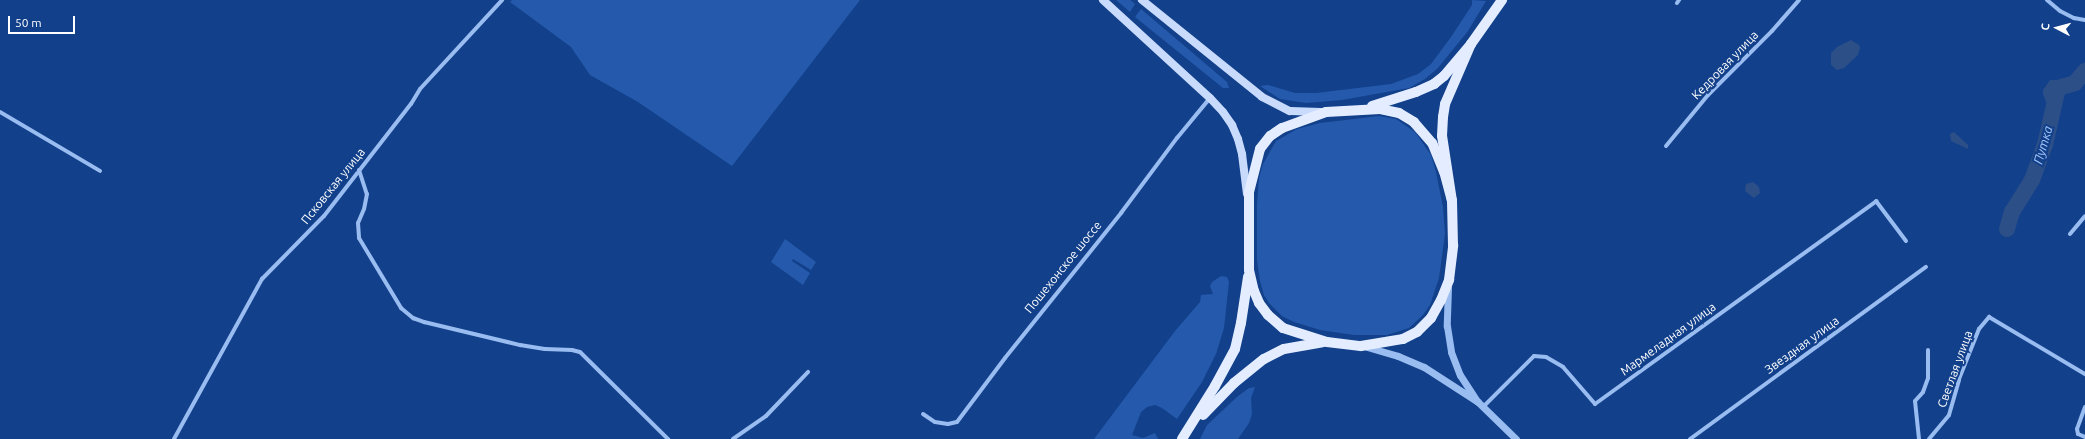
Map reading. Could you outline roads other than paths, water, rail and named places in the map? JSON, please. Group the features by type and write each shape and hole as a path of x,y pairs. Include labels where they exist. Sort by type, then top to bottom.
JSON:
{"main road":[{"path":"1103,0 1210,98 1232,125 1242,154 1248,205 1249,270 1241,323 1235,349 1215,386 1182,439"},
{"path":"1142,0 1262,97 1290,110 1326,112 1360,109 1393,111 1406,117 1419,127 1435,149 1452,201"},
{"path":"1360,109 1398,99 1434,84 1450,70 1471,44 1502,0"},
{"path":"1249,270 1256,296 1262,309 1274,321 1292,331 1327,342 1360,346 1396,341 1417,332 1426,324 1435,312 1449,280 1453,245 1452,201 1442,123 1446,104 1471,44"},
{"path":"1248,205 1253,170 1264,141 1282,128 1326,112"},
{"path":"1189,429 1234,383 1264,359 1284,349 1327,342"}],"street":[{"name":"Псковская улица","path":"174,439 257,287 281,258 324,216 433,73 502,0"},
{"name":"Кедровая улица","path":"1666,146 1708,95 1767,36 1799,0"},
{"path":"2047,0 2060,11 2074,18 2085,20"},
{"name":"Пошехонское шоссе","path":"923,414 934,422 948,424 957,422 1005,358 1121,213 1177,138 1210,98"},
{"path":"0,112 100,171"},
{"path":"359,170 367,194 364,209 358,223 359,238 401,308 413,318 424,322 520,345 580,352 668,439"},
{"name":"Мармеладная улица","path":"1480,405 1534,356 1546,357 1563,367 1595,404 1876,201 1906,241"},
{"path":"2070,234 2085,216"},
{"name":"Звездная улица","path":"1690,439 1926,267"},
{"path":"1449,280 1448,338 1460,375 1480,405"},
{"name":"Светлая улица","path":"1929,439 1949,415 1959,379 1979,329 1988,317 2085,374"},
{"path":"1360,346 1386,352 1412,361 1480,405 1516,439"},
{"path":"1919,439 1915,401 1923,392 1928,378 1928,350"},
{"path":"733,439 766,416 808,372"},
{"path":"2085,407 2077,429 2078,434 2085,437"}],"waterway":[{"name":"Путка","path":"2007,229 2012,212 2032,180 2045,145 2058,88 2075,83 2085,71"}]}
